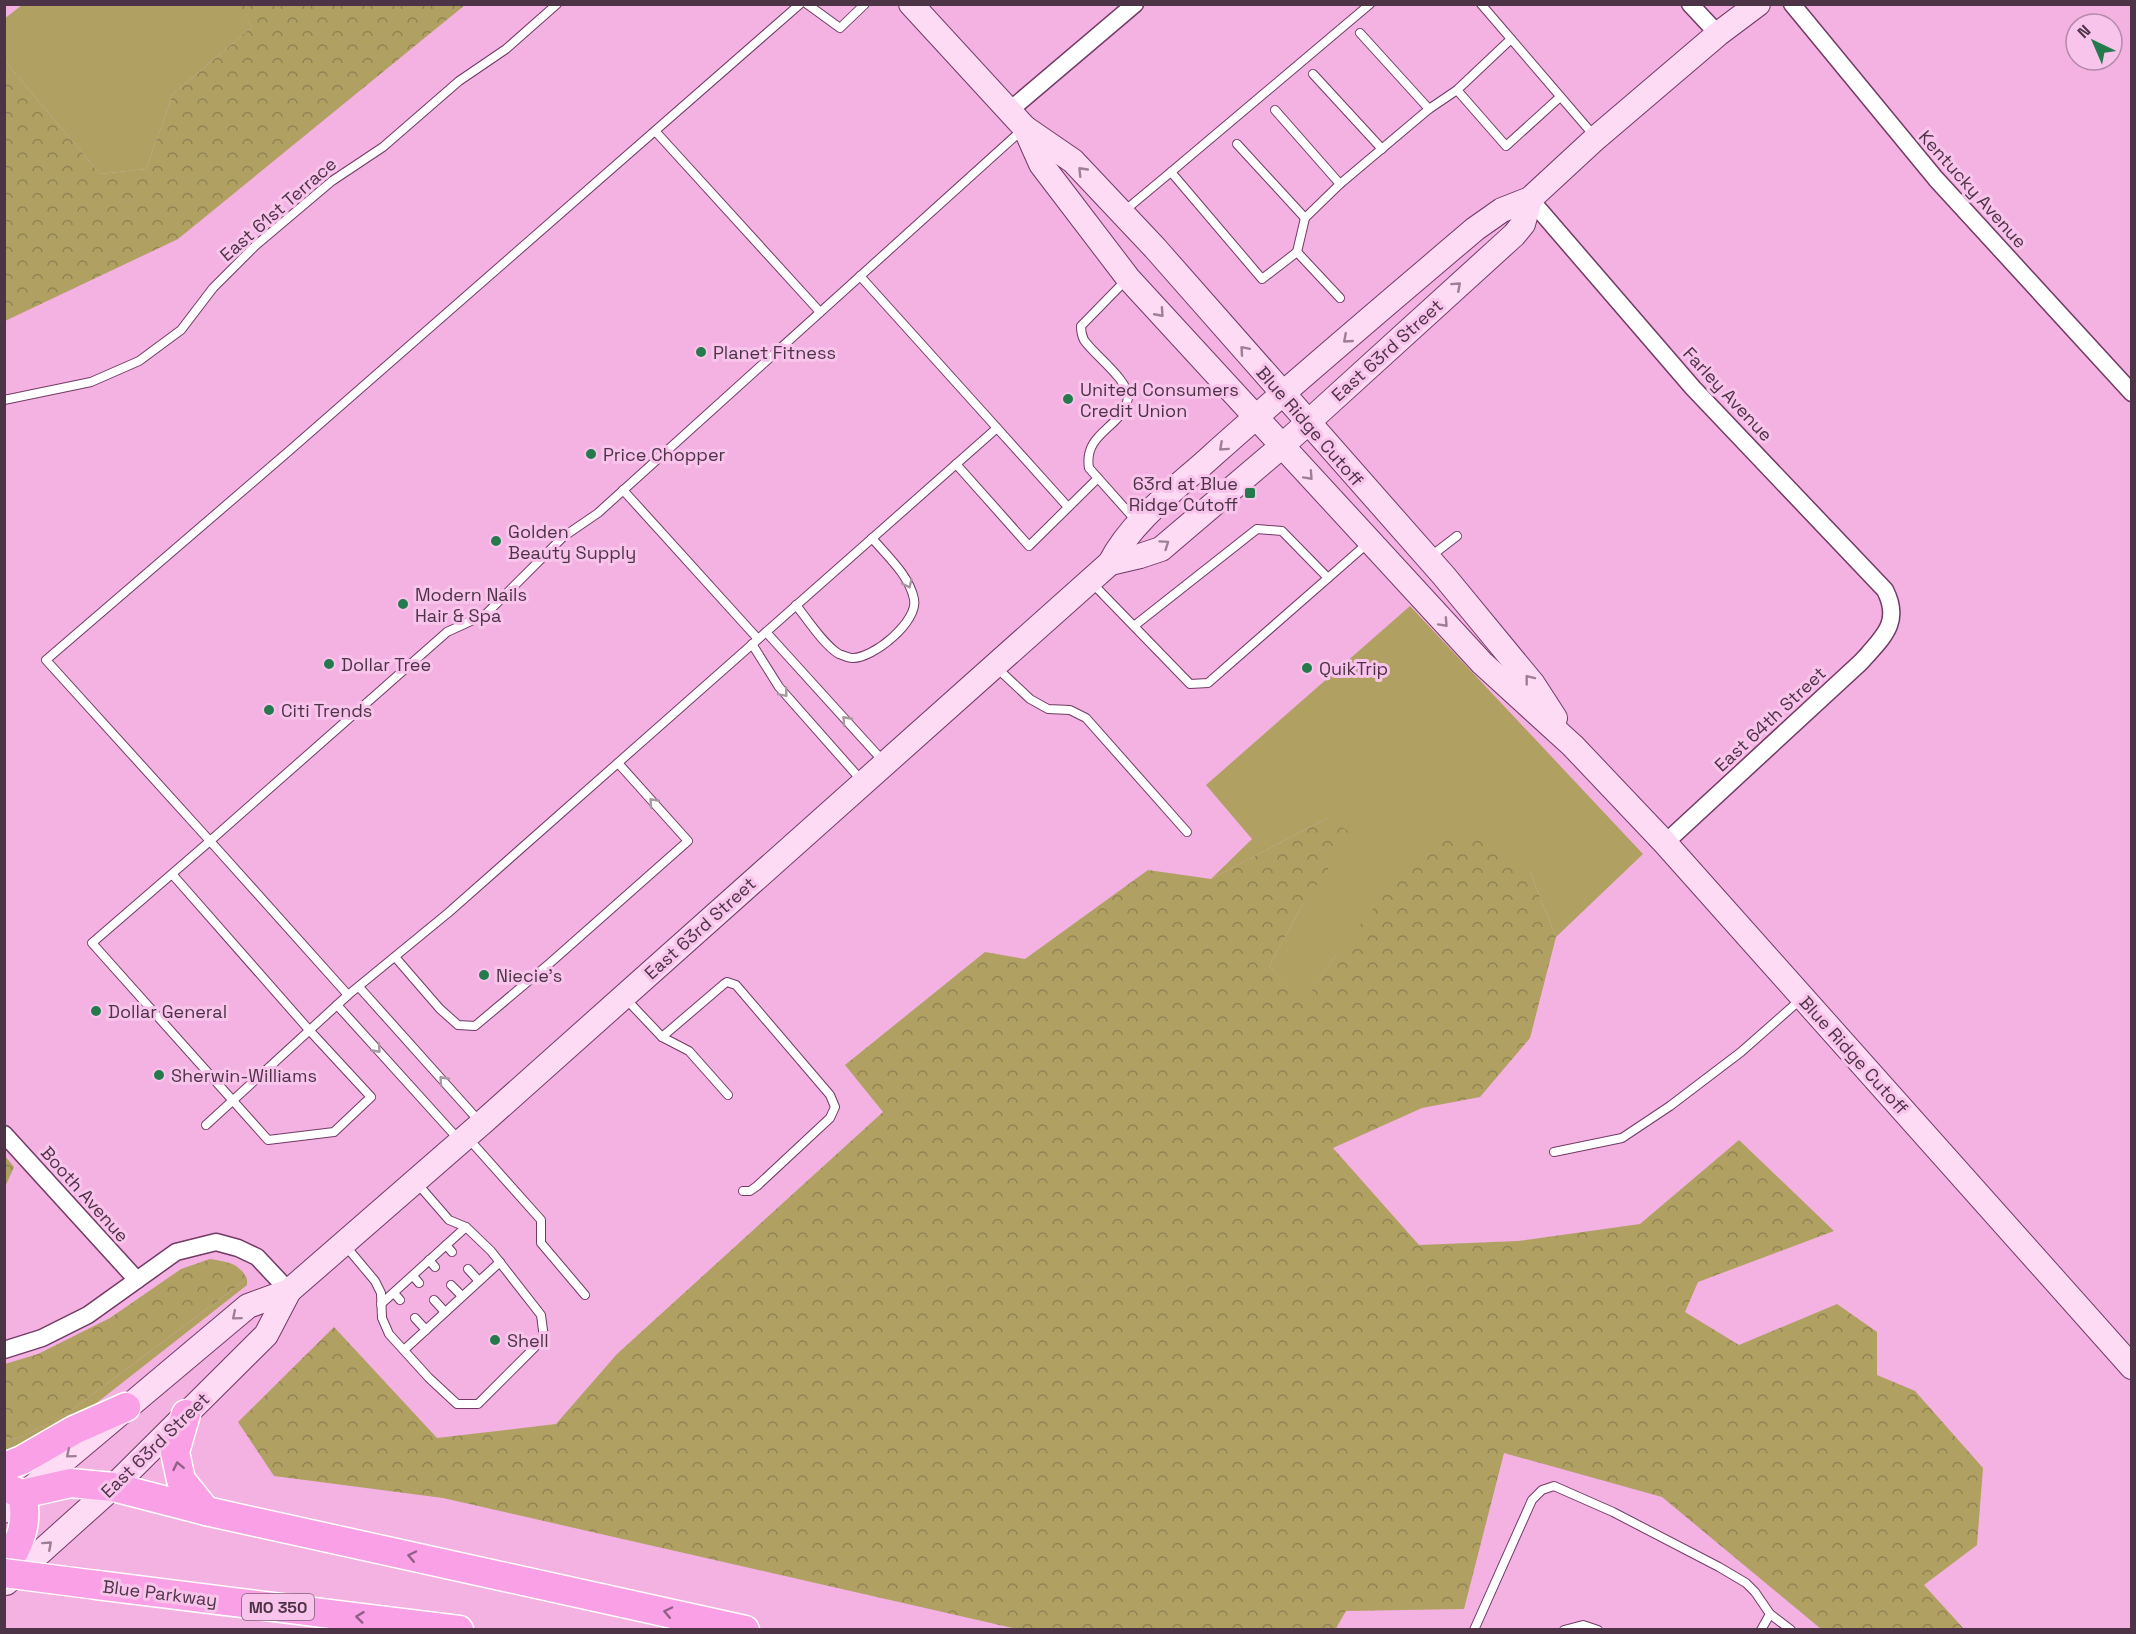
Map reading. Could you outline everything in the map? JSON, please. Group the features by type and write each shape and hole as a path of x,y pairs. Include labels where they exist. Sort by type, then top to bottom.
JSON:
{"highway":[{"path":"4,1467 22,1460 74,1430 126,1407"},
{"path":"186,1414 175,1452 176,1457 181,1480 206,1511"},
{"path":"10,1497 71,1484 113,1487 206,1511 745,1629"},
{"path":"4,1568 22,1536 26,1507 10,1497"},
{"name":"Blue Parkway","path":"4,1573 459,1629"}],"main road":[{"name":"Blue Ridge Cutoff","path":"911,4 1017,120 1073,161 1123,213 1428,559 1533,684 1573,746"},
{"name":"East 63rd Street","path":"10,1497 126,1407 248,1306 289,1291 470,1134 1110,563 1119,545 1138,523 1256,417 1475,229 1502,210 1530,199 1596,138 1718,34 1758,4"},
{"name":"Blue Ridge Cutoff","path":"1017,120 1041,164 1128,278 1482,663 1573,746 1665,843 2132,1367"},
{"name":"East 63rd Street","path":"1110,563 1161,549 1282,446 1514,235 1523,224 1530,199"},
{"name":"East 63rd Street","path":"4,1584 113,1487 266,1335 289,1291"}],"street":[{"path":"1017,120 1135,4"},
{"path":"1690,4 1718,34"},
{"name":"Kentucky Avenue","path":"1792,4 1936,179 2132,393"},
{"name":"Farley Avenue","path":"1530,199 1694,387 1885,590 1892,602 1893,616"},
{"name":"East 64th Street","path":"1665,843 1861,662 1887,632 1893,616"},
{"name":"Booth Avenue","path":"4,1134 137,1280"},
{"path":"4,1350 42,1338 88,1315 176,1252 216,1242 238,1248 257,1257 289,1291"}],"lane":[{"name":"East 61st Terrace","path":"4,400 91,382 139,361 181,330 213,288 255,246 332,181 383,147 459,81 506,50 557,4"},
{"path":"348,995 46,660 656,132 800,4"},
{"path":"807,4 840,28 865,4"},
{"path":"1123,213 1370,4"},
{"path":"1481,4 1596,138"},
{"path":"1360,33 1429,109"},
{"path":"1171,172 1262,279 1297,252 1305,218 1340,184 1429,109 1457,90 1511,39"},
{"path":"1313,74 1382,149"},
{"path":"1457,90 1506,146 1560,97"},
{"path":"1275,110 1340,184"},
{"path":"172,874 371,1097 334,1132 268,1140 92,943 447,632 486,614 563,537 598,513 860,276 1017,120"},
{"path":"656,132 820,312"},
{"path":"1237,144 1305,218"},
{"path":"1297,252 1340,298"},
{"path":"860,276 1068,507"},
{"path":"1128,278 1081,326 1084,339 1126,387 1128,398 1119,417 1097,437 1087,456 1089,468 1138,523"},
{"path":"206,1125 348,995 442,918 997,428"},
{"path":"956,464 1029,546 1098,478"},
{"path":"623,490 755,642 779,687 864,783"},
{"path":"1134,626 1257,529 1282,531 1328,578"},
{"path":"1428,559 1457,536"},
{"path":"796,605 838,653 852,658 874,652 911,618 915,600 905,577 873,538"},
{"path":"1090,581 1190,684 1208,683 1370,541"},
{"path":"766,632 885,763"},
{"path":"995,666 1030,699 1048,709 1070,710 1086,718 1187,832"},
{"path":"395,957 440,1009 458,1025 475,1026 550,963 688,841 618,763"},
{"path":"662,1037 724,984 731,983 830,1095 835,1107 830,1118 757,1186 750,1191 743,1191"},
{"path":"359,987 470,1134 541,1220 541,1243 585,1295"},
{"path":"624,997 662,1037 689,1051 728,1095"},
{"path":"1554,1152 1622,1138 1670,1106 1741,1052 1803,998"},
{"path":"337,1005 470,1134"},
{"path":"344,1243 375,1281 381,1293 382,1318 388,1334 457,1404 478,1404 544,1338 541,1314 500,1262 466,1227 449,1220 415,1182"},
{"path":"381,1304 397,1296 416,1279 449,1249 466,1227"},
{"path":"404,1350 500,1262"},
{"path":"468,1269 479,1281"},
{"path":"451,1285 462,1296"},
{"path":"434,1300 445,1312"},
{"path":"415,1318 426,1330"},
{"path":"1477,1629 1532,1500 1542,1490 1554,1486 1613,1512 1719,1567 1751,1587 1770,1614 1791,1629"},
{"path":"1761,1629 1770,1614"},
{"path":"1564,1629 1583,1625 1598,1629"}],"green space":[{"path":"239,4 252,27 173,94 146,169 100,174 5,61 4,19 22,5"},
{"path":"239,5 465,5 178,239 5,321 5,61 100,174 146,169 173,94 252,27"},
{"path":"1410,606 1643,854 1556,937 1530,872 1336,955 1303,1004 1269,966 1303,904 1327,818 1211,879 1252,839 1206,785"},
{"path":"1327,818 1353,834 1303,904 1269,966 1303,1003 1336,955 1424,845 1477,830 1530,872 1556,937 1530,1038 1480,1097 1422,1108 1333,1148 1419,1245 1518,1241 1640,1224 1739,1140 1834,1231 1698,1282 1685,1312 1739,1345 1837,1304 1877,1332 1877,1375 1915,1391 1983,1468 1977,1545 1924,1585 1964,1629 1821,1629 1662,1497 1504,1453 1464,1609 1346,1611 1335,1630 1017,1629 443,1498 274,1476 238,1422 334,1327 437,1438 556,1424 617,1354 883,1112 845,1065 985,952 1025,959 1148,870 1211,879"},
{"path":"5,1156 14,1167 5,1187"},
{"path":"210,1259 236,1266 247,1279 62,1417 19,1438 5,1439 5,1364 38,1354 110,1318 181,1269"},
{"path":"247,1279 247,1285 76,1419 5,1455 5,1439 19,1438 62,1417"}],"place":[{"name":"Planet Fitness","path":"701,352"},
{"name":"United Consumers Credit Union","path":"1068,399"},
{"name":"Price Chopper","path":"591,454"},
{"name":"63rd at Blue Ridge Cutoff","path":"1250,493"},
{"name":"Golden Beauty Supply","path":"496,541"},
{"name":"Modern Nails Hair & Spa","path":"403,604"},
{"name":"Dollar Tree","path":"329,664"},
{"name":"QuikTrip","path":"1307,668"},
{"name":"Citi Trends","path":"269,710"},
{"name":"Niecie's","path":"484,975"},
{"name":"Dollar General","path":"96,1011"},
{"name":"Sherwin-Williams","path":"159,1075"},
{"name":"Shell","path":"495,1340"}]}
